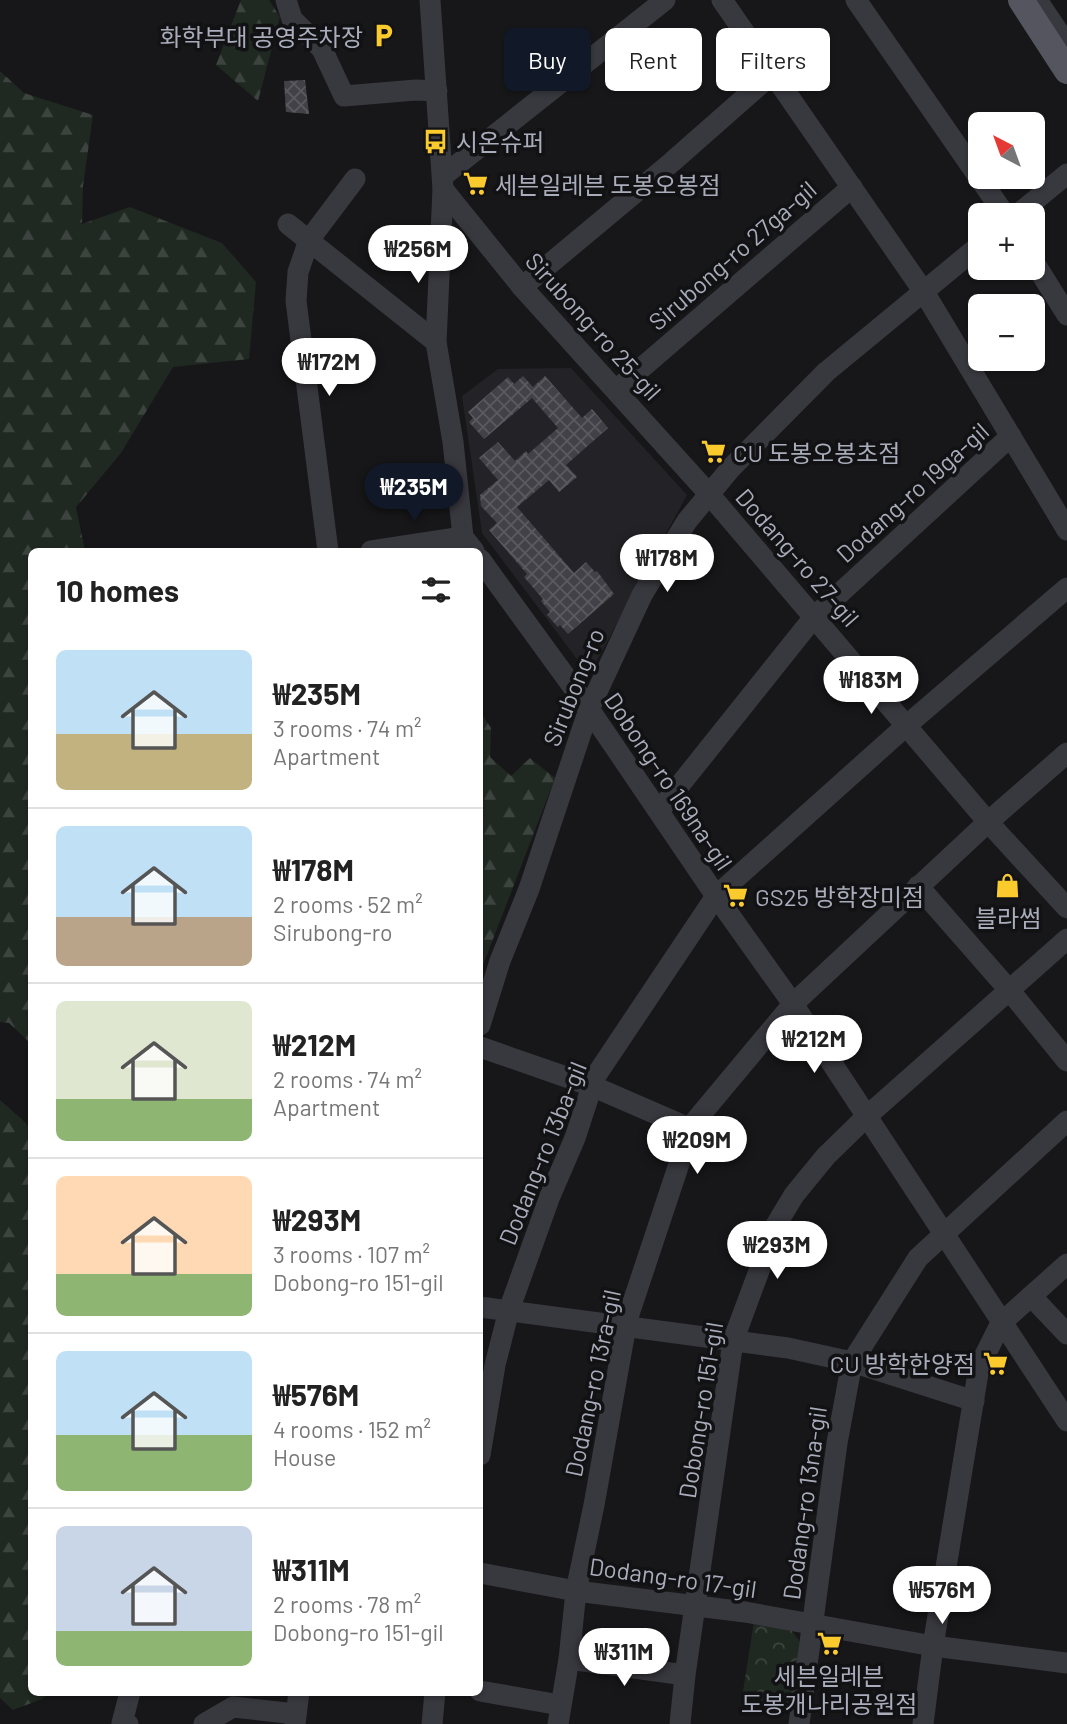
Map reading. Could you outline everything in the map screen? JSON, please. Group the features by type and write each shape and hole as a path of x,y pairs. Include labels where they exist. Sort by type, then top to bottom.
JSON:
{"main road":[{"path":"1021,0 1067,71"}],"street":[{"path":"286,0 292,19 322,49 344,96 416,90 437,91"},
{"path":"443,183 665,0"},
{"path":"722,0 741,28"},
{"path":"856,0 997,203"},
{"path":"1037,0 1067,45"},
{"path":"1054,0 1067,20"},
{"path":"413,548 469,544 436,342 443,183 433,3"},
{"path":"522,287 754,91"},
{"path":"785,91 924,292 1067,530"},
{"path":"1032,203 1067,174"},
{"path":"328,548 296,301 298,272 309,240 355,179"},
{"name":"Sirubong-ro 25-gil","path":"443,183 522,287 709,494"},
{"name":"Sirubong-ro 27ga-gil","path":"615,390 852,187"},
{"path":"288,223 436,342"},
{"name":"Sirubong-ro","path":"483,1015 500,961 529,889 589,709 642,595 687,521 731,468 826,372 968,255"},
{"path":"1045,280 1067,315"},
{"name":"Dodang-ro 19ga-gil","path":"659,811 814,617 1011,436"},
{"name":"Dodang-ro 27-gil","path":"709,494 988,822 1067,908"},
{"name":"Dobong-ro 169na-gil","path":"483,563 589,709 793,1004 1067,1421"},
{"name":"Dodang-ro 13ba-gil","path":"483,1437 495,1365 509,1310 550,1196 575,1138 595,1077 716,896 906,725 1067,588"},
{"name":"Dodang-ro 13ra-gil","path":"561,1719 576,1591 626,1325 691,1129 793,1004 988,822 1067,753"},
{"path":"918,887 1010,991 1067,1061"},
{"name":"Dobong-ro 151-gil","path":"680,1724 733,1341 776,1225 794,1195 826,1156 866,1116 1067,939"},
{"path":"483,1048 592,1086 691,1129"},
{"name":"Dodang-ro 13na-gil","path":"799,1724 837,1443 852,1362 918,1258 1067,1121"},
{"path":"923,1724 933,1646 979,1367 1001,1323 1067,1264"},
{"path":"1031,1296 1067,1334"},
{"path":"483,1307 788,1348 852,1362 974,1402"},
{"name":"Dodang-ro 17-gil","path":"483,1574 576,1591 745,1612 933,1646 1067,1663"},
{"path":"569,1659 685,1675"},
{"path":"483,1692 561,1719"},
{"path":"128,1724 122,1723 129,1696"},
{"path":"204,1724 234,1700 295,1719 298,1696"},
{"path":"432,1724 435,1696"}],"shaded area":[{"path":"571,368 687,495 589,675 482,533 462,396 498,369"}],"green space":[{"path":"241,0 269,0 280,17 258,101 216,65"},
{"path":"0,71 24,93 93,115 83,186 82,224 130,207 222,243 256,282 249,359 173,367 121,453 76,507 84,548 28,548 28,1041 9,1023 0,1022"},
{"path":"483,716 491,728 490,757 511,776 530,758 555,778 483,965"},
{"path":"0,1100 28,1126 28,1696 45,1696 13,1710 0,1698"},
{"path":"754,1621 789,1627 800,1642 792,1706 742,1698"}],"building":[{"path":"305,80 309,114 286,112 284,81"},
{"path":"523,376 533,387 545,376 582,418 592,409 608,428 566,465 577,477 559,492 549,480 517,507 574,573 586,562 597,571 614,594 568,634 547,615 550,612 541,601 543,599 524,577 527,574 489,530 497,523 481,506 480,495 498,480 479,458 498,442 515,461 526,451 528,454 558,428 532,398 484,439 469,422 473,418 468,412 508,377 514,384"}],"place":[{"name":"화학부대 공영주차장","path":"383,36"},
{"name":"시온슈퍼","path":"436,141"},
{"name":"세븐일레븐 도봉오봉점","path":"475,184"},
{"name":"CU 도봉오봉초점","path":"713,452"},
{"name":"블라썸","path":"1008,886"},
{"name":"GS25 방학장미점","path":"735,896"},
{"name":"CU 방학한양점","path":"995,1363"},
{"name":"세븐일레븐 도봉개나리공원점","path":"829,1644"}]}
